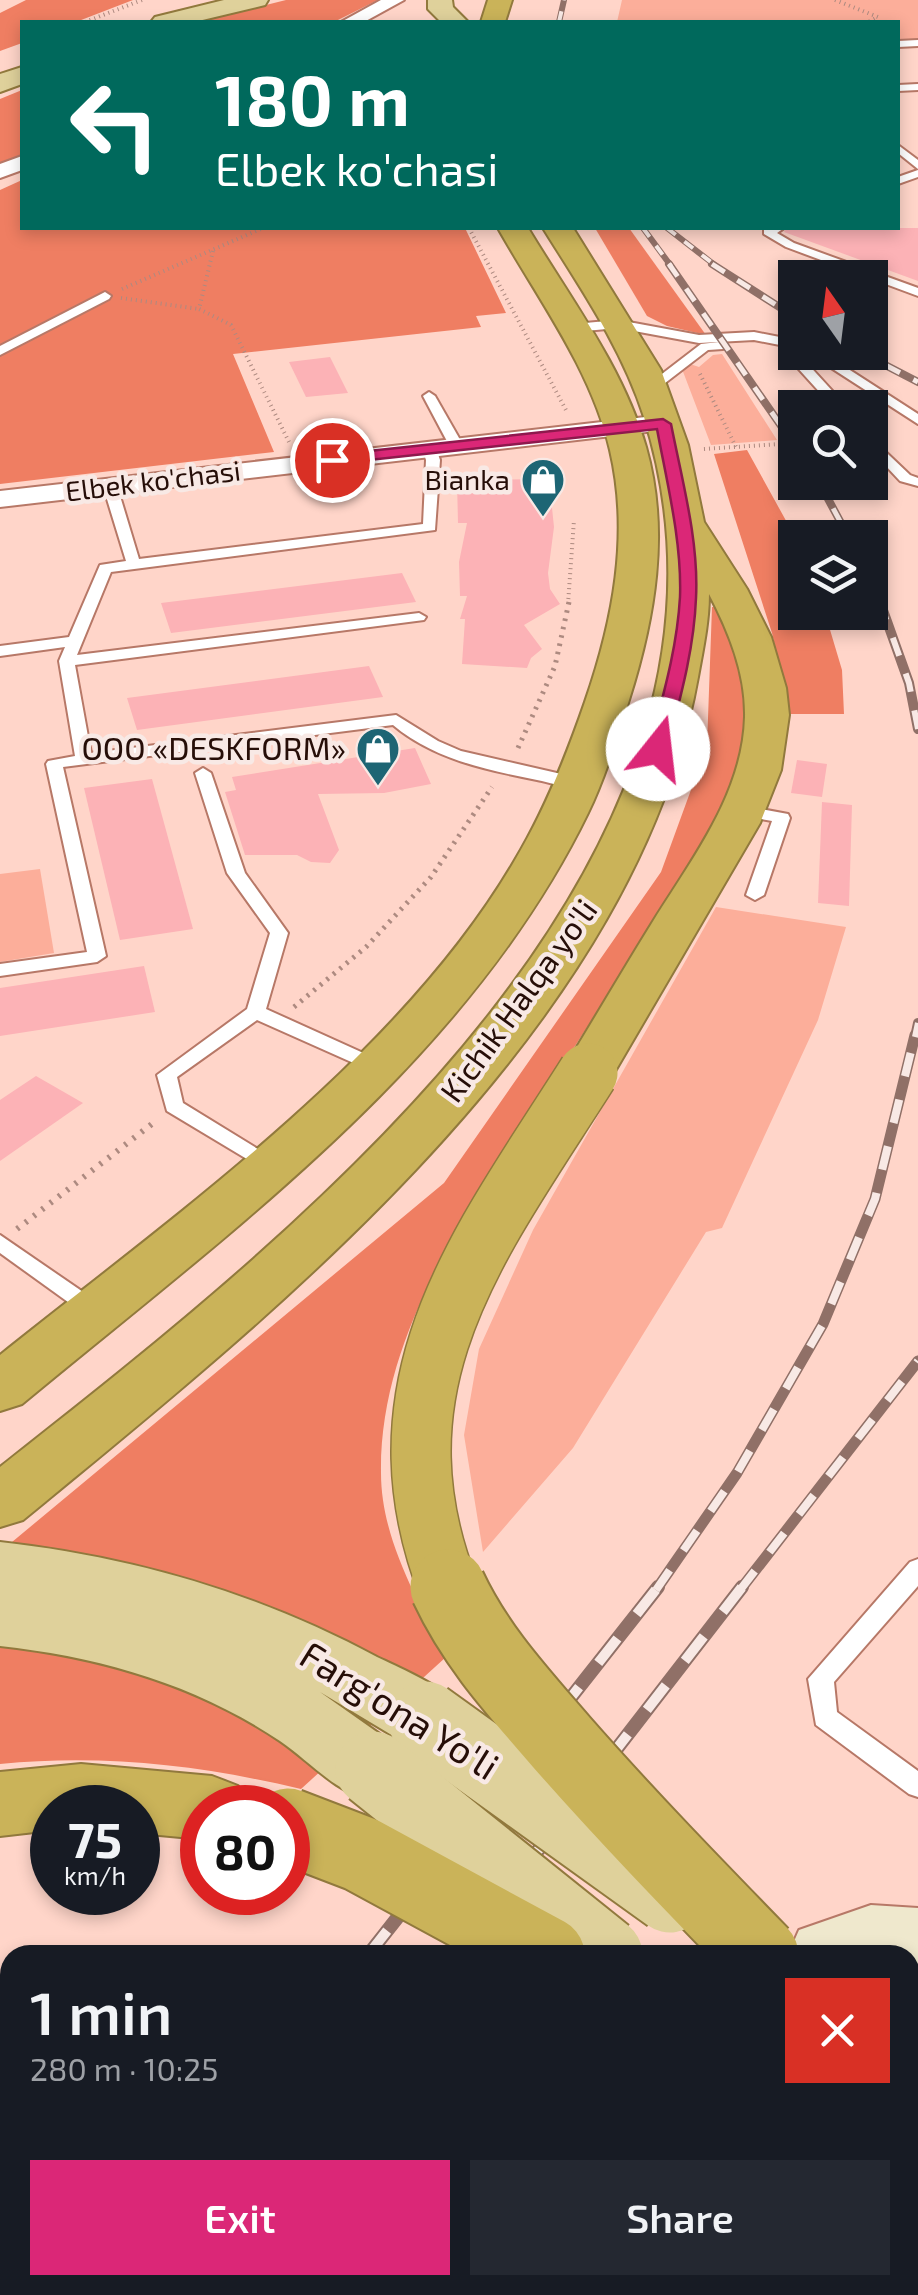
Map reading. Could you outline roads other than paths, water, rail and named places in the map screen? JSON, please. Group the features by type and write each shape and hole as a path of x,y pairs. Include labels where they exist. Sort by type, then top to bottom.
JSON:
{"highway":[{"name":"Kichik Halqa yo'li","path":"0,1502 297,1254 365,1190 436,1114 563,948 592,905 628,836 664,730 687,623 681,516 642,425 574,328 513,230"},
{"name":"Kichik Halqa yo'li","path":"0,1388 272,1167 374,1064 463,966 503,913 547,845 577,783 613,684 636,583 642,425 652,387 559,230"},
{"path":"681,516 741,609 765,693 765,747 740,810 588,1073 481,1245 441,1333 419,1420 421,1504 444,1577 485,1652 594,1780 748,1945"},
{"path":"0,1804 81,1796 180,1805"},
{"path":"310,1834 361,1854 529,1945"}],"main road":[{"path":"150,16 178,0"},
{"path":"150,16 214,0"},
{"path":"150,16 256,0"},
{"path":"440,0 441,8 455,20"},
{"name":"Farg'ona Yo'li","path":"0,1568 154,1592 241,1622 315,1654 425,1719 743,1945"},
{"name":"Farg'ona Yo'li","path":"0,1618 76,1628 146,1646 215,1672 295,1713 373,1769 593,1945"}],"street":[{"path":"354,20 395,0"},
{"name":"Elbek ko'chasi","path":"0,499 642,425"},
{"path":"856,1945 871,1940 918,1943"}],"lane":[{"path":"774,230 768,232 790,245 918,292"},
{"path":"0,351 105,296"},
{"path":"574,328 618,324 699,339 778,341"},
{"path":"652,387 705,347 759,342 765,338"},
{"path":"806,370 825,390"},
{"path":"841,370 918,420"},
{"path":"84,760 67,661 72,641 106,568 430,527 434,460 442,447 429,396"},
{"path":"888,460 905,478 918,482"},
{"path":"110,486 134,564"},
{"path":"67,661 418,616"},
{"path":"0,651 72,641"},
{"path":"0,970 97,956 54,764 396,720 408,732 504,768 577,783"},
{"path":"203,773 236,873 279,933 256,1012 167,1075 174,1106 272,1167"},
{"path":"740,810 782,818 755,896"},
{"path":"256,1012 374,1064"},
{"path":"0,1242 94,1310"},
{"path":"918,1569 821,1680 825,1717 918,1786"}],"railway":[{"path":"559,20 564,0"},
{"path":"644,230 671,266"},
{"path":"670,230 716,266"},
{"path":"669,264 778,421"},
{"path":"712,264 778,306"},
{"path":"888,366 918,382"},
{"path":"829,500 839,520"},
{"path":"888,624 909,683 918,729"},
{"path":"915,1037 918,1023"},
{"path":"656,1590 737,1473 823,1324 875,1199 915,1035"},
{"path":"740,1590 918,1361"},
{"path":"376,1945 658,1587"},
{"path":"465,1945 742,1587"}],"place":[{"name":"Bianka","path":"543,518"},
{"name":"ООО «DESKFORM»","path":"378,787"}]}
